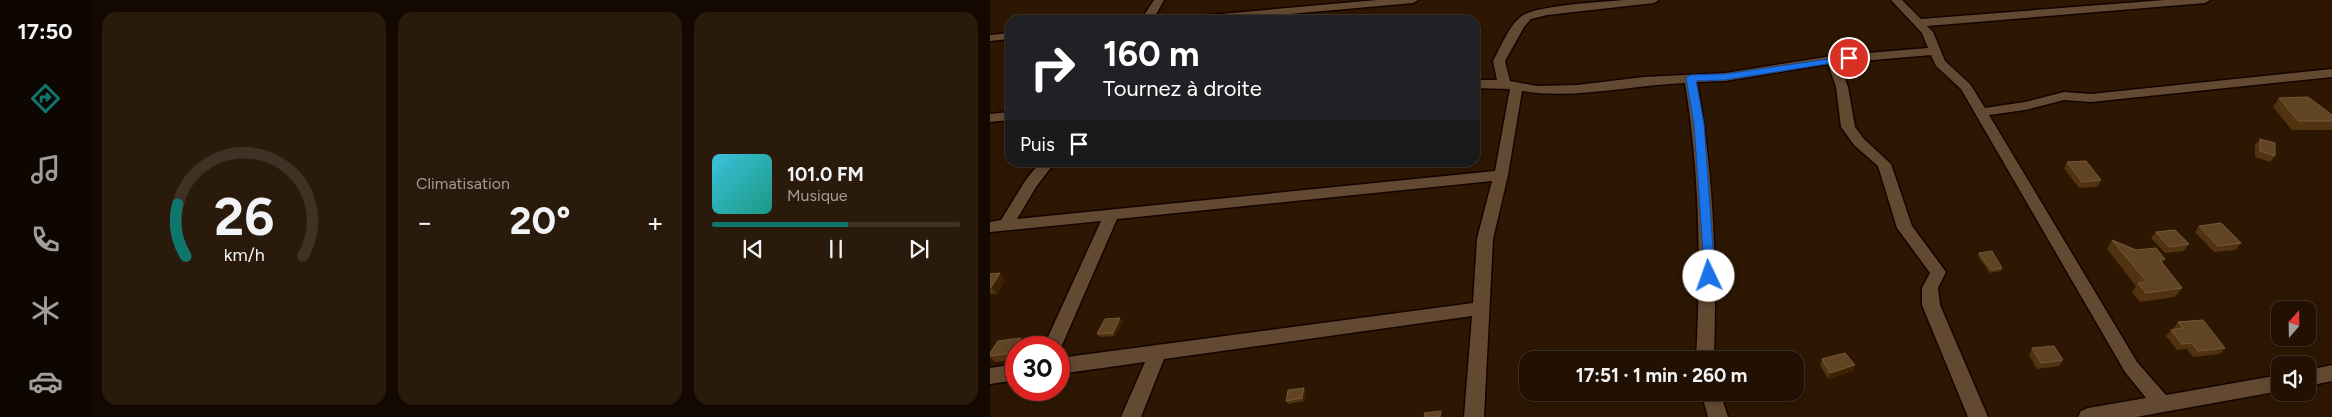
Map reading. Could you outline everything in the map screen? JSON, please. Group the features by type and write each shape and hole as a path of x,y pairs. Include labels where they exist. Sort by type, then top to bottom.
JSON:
{"street":[{"path":"1150,15 1159,0"},
{"path":"1244,15 1413,0"},
{"path":"1474,417 1485,239 1501,175 1510,85 1499,61 1519,25 1528,17 1547,12 1654,0"},
{"path":"1896,0 1927,32 1940,63 1966,86 2131,366 2162,404"},
{"path":"2063,0 2094,7"},
{"path":"1919,22 2094,7 2205,0"},
{"path":"990,38 1005,36"},
{"path":"1480,84 1510,85 1537,90 1576,89 1644,81 1725,77 1832,60 1936,51"},
{"path":"1832,60 1842,87 1848,127 1859,142 1884,164 1905,228 1938,272 1930,288 1931,305 1978,417"},
{"path":"1981,112 2025,106 2064,96 2091,98 2332,73"},
{"path":"1690,78 1699,124 1709,276 1705,351"},
{"path":"990,118 1005,116"},
{"path":"1006,225 1030,184 1044,167"},
{"path":"990,227 1501,175"},
{"path":"1057,336 1112,214"},
{"path":"1070,365 1482,308"},
{"path":"1130,417 1157,354"},
{"path":"2316,376 2332,373"},
{"path":"990,376 1005,374"},
{"path":"2088,417 2271,385"},
{"path":"1713,401 1718,417"}],"building":[{"path":"2308,97 2332,115 2332,121 2298,121 2279,98"},
{"path":"2260,139 2275,143 2275,156 2260,151"},
{"path":"2086,161 2101,180 2082,182 2067,162"},
{"path":"2221,223 2241,243 2218,246 2199,226"},
{"path":"2175,230 2189,244 2169,247 2156,232"},
{"path":"2112,240 2136,250 2156,248 2165,259 2160,260 2182,288 2146,293 2138,283 2147,282"},
{"path":"1992,251 2002,268 1991,270 1979,253"},
{"path":"1000,273 991,287 990,288 990,274"},
{"path":"1120,318 1113,333 1097,334 1105,319"},
{"path":"2203,320 2225,348 2198,351 2192,343 2182,344 2171,330 2183,328 2178,322"},
{"path":"1005,340 1005,354 990,356 990,353 998,341"},
{"path":"2054,346 2063,360 2041,363 2032,348"},
{"path":"1845,353 1855,365 1830,373 1822,359"},
{"path":"1304,388 1302,398 1286,401 1288,390"},
{"path":"1441,411 1440,417 1425,417 1424,413"}],"route":[{"path":"1709,276 1704,174 1699,124 1690,78 1725,77 1849,58"}]}
